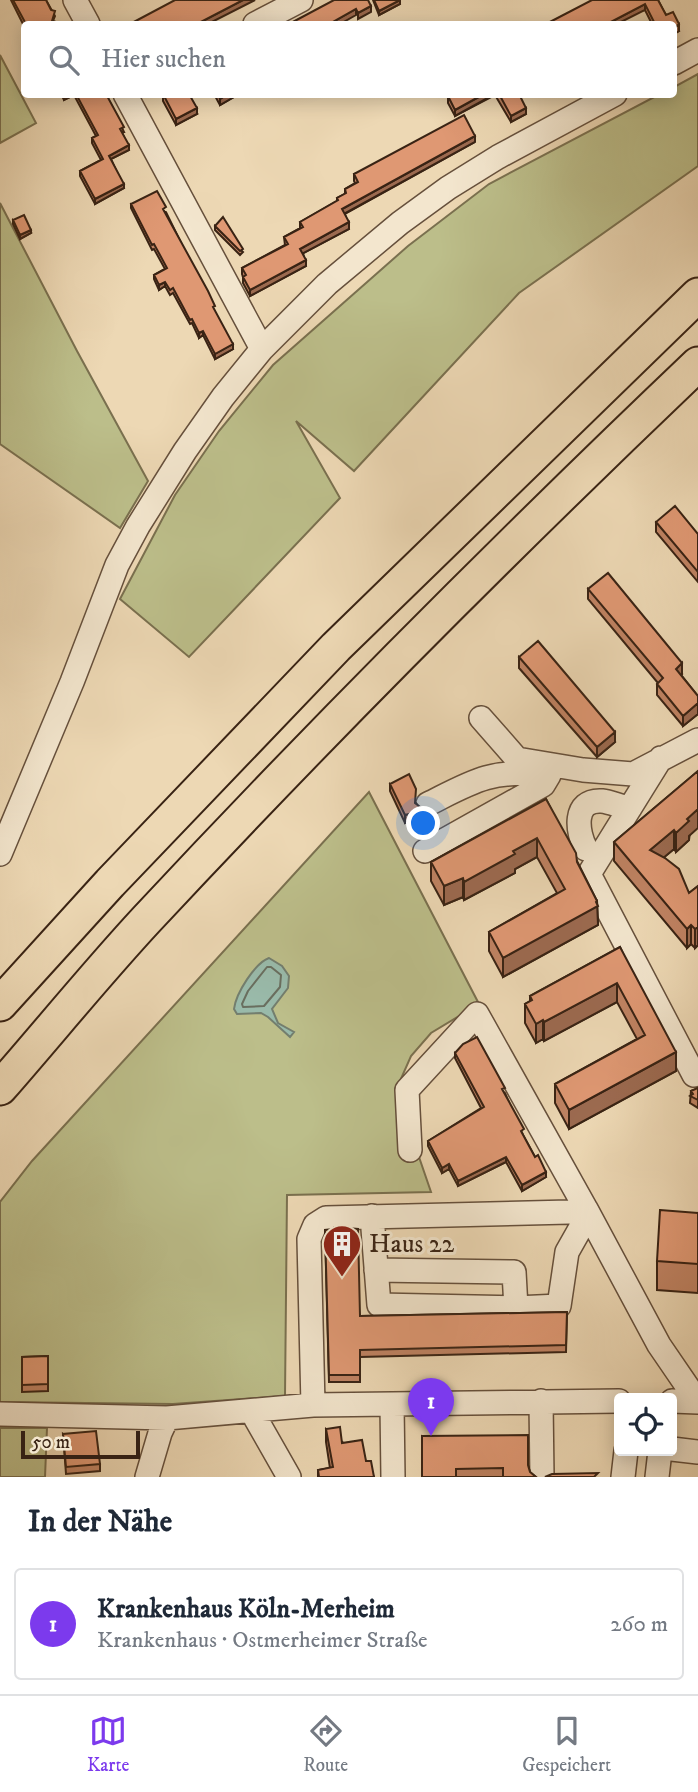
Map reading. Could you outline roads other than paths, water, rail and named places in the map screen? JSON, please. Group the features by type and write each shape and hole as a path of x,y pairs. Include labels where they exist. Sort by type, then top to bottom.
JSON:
{"highway":[{"path":"0,1004 110,883 336,647 698,295"},
{"path":"0,1088 145,922 371,684 698,364"}],"street":[{"path":"75,0 86,21"},
{"path":"261,21 301,0"},
{"path":"677,61 698,50"},
{"path":"127,98 262,349"},
{"path":"0,854 72,682 117,565 185,451 223,397 262,349 327,285 400,223 448,188 498,157 608,98"},
{"path":"481,718 517,759 583,770 633,774 698,740"},
{"path":"661,758 589,874 694,1075"},
{"path":"428,804 492,774 549,775 643,787"},
{"path":"425,851 543,785 549,775"},
{"path":"586,849 577,824 584,807 600,801 630,808"},
{"path":"410,1150 407,1090 477,1014 659,1345 698,1402"},
{"path":"313,1405 309,1239 315,1225 326,1218 569,1212 586,1209"},
{"path":"372,1216 379,1305 516,1308 559,1306 567,1252 580,1229 586,1209"},
{"path":"376,1270 513,1272 516,1308"},
{"path":"541,1401 542,1477"},
{"path":"0,1414 167,1418 313,1405 614,1401"},
{"path":"677,1401 698,1402"},
{"path":"392,1405 393,1477"},
{"path":"255,1411 256,1419 289,1477"},
{"path":"147,1477 167,1418"},
{"path":"677,1450 698,1452"},
{"path":"622,1477 625,1456"},
{"path":"657,1477 659,1456"}],"water":[{"path":"269,958 282,966 289,976 288,988 272,1009 278,1023 294,1032 290,1037 261,1013 237,1014 234,1009 247,979"}],"place":[{"name":"Haus 22","path":"342,1278"},
{"name":"Krankenhaus Köln-Merheim","path":"431,1436"}]}
